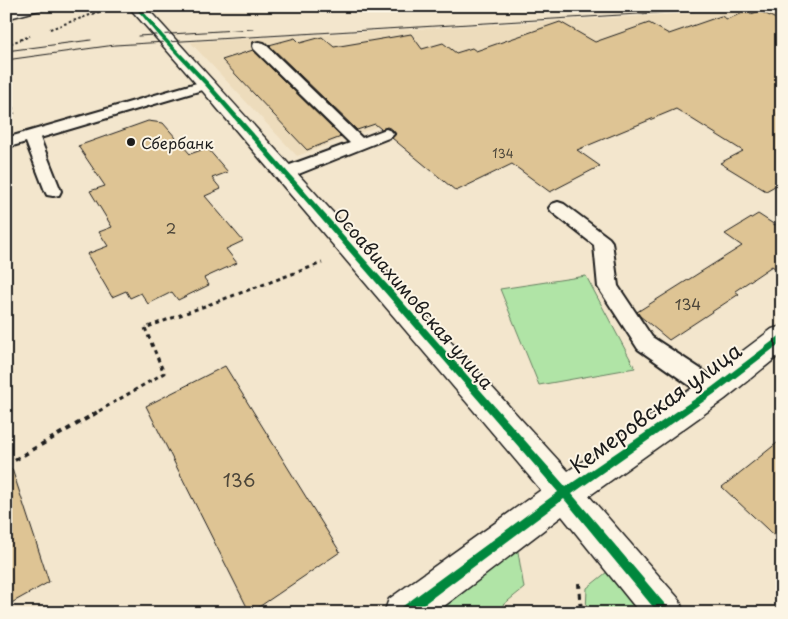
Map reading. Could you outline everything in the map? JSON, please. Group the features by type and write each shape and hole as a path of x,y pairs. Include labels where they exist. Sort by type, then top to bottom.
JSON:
{"street":[{"path":"8,11 37,6"},
{"name":"Осоавиахимовская улица","path":"136,6 158,34 168,41 207,84 565,493 665,613"},
{"name":"Кемеровская улица","path":"404,613 565,493 714,390 782,336"}],"lane":[{"path":"260,46 360,144"},
{"path":"6,143 207,84"},
{"path":"285,173 386,134"},
{"path":"26,137 53,191"},
{"path":"558,208 604,242 608,287 645,343 714,390"}],"path":[{"path":"43,32 115,6"},
{"path":"6,45 34,35"},
{"path":"6,84 26,137"},
{"path":"6,465 164,373 145,328 354,252"},
{"path":"579,583 581,613"}],"shaded area":[{"path":"782,8 782,109 710,120 699,124 676,110 610,137 561,102 469,93 297,156 190,42"}],"green space":[{"path":"586,276 635,368 539,385 500,289"},
{"path":"517,546 524,588 493,613 431,613"},
{"path":"607,572 630,599 636,610 635,613 586,613 587,588"}],"building":[{"path":"760,11 782,22 782,182 766,191 720,163 743,151 676,109 577,150 600,166 550,192 512,164 456,191 392,138 396,134 392,129 387,127 381,129 375,124 357,130 269,45 295,38 300,43 322,37 334,47 411,34 422,49 443,43 456,53 472,48 476,51 560,22 595,42 649,23 669,34 721,16 727,19 746,12 751,14"},
{"path":"253,50 341,137 307,150 222,60"},
{"path":"148,121 163,123 190,154 207,148 228,172 212,178 221,189 205,196 243,241 226,249 237,263 204,278 209,285 178,300 172,292 148,304 141,293 130,298 126,291 112,297 87,254 108,246 99,232 112,227 90,191 105,186 78,146"},
{"path":"758,214 775,225 782,220 782,273 772,266 735,291 739,294 669,340 640,316 637,312 742,246 725,234"},
{"path":"225,366 340,552 250,613 146,406"},
{"path":"782,439 782,543 722,487"},
{"path":"12,469 49,582 6,606 6,470"}],"tram line":[{"path":"6,60 115,45 773,6"},
{"path":"138,36 253,29"},
{"path":"6,51 91,40"}],"cycle path":[{"path":"136,6 207,84 565,493 665,613"},
{"path":"403,613 565,493 714,390 782,337"}],"place":[{"name":"Сбербанк","path":"131,142"}]}
